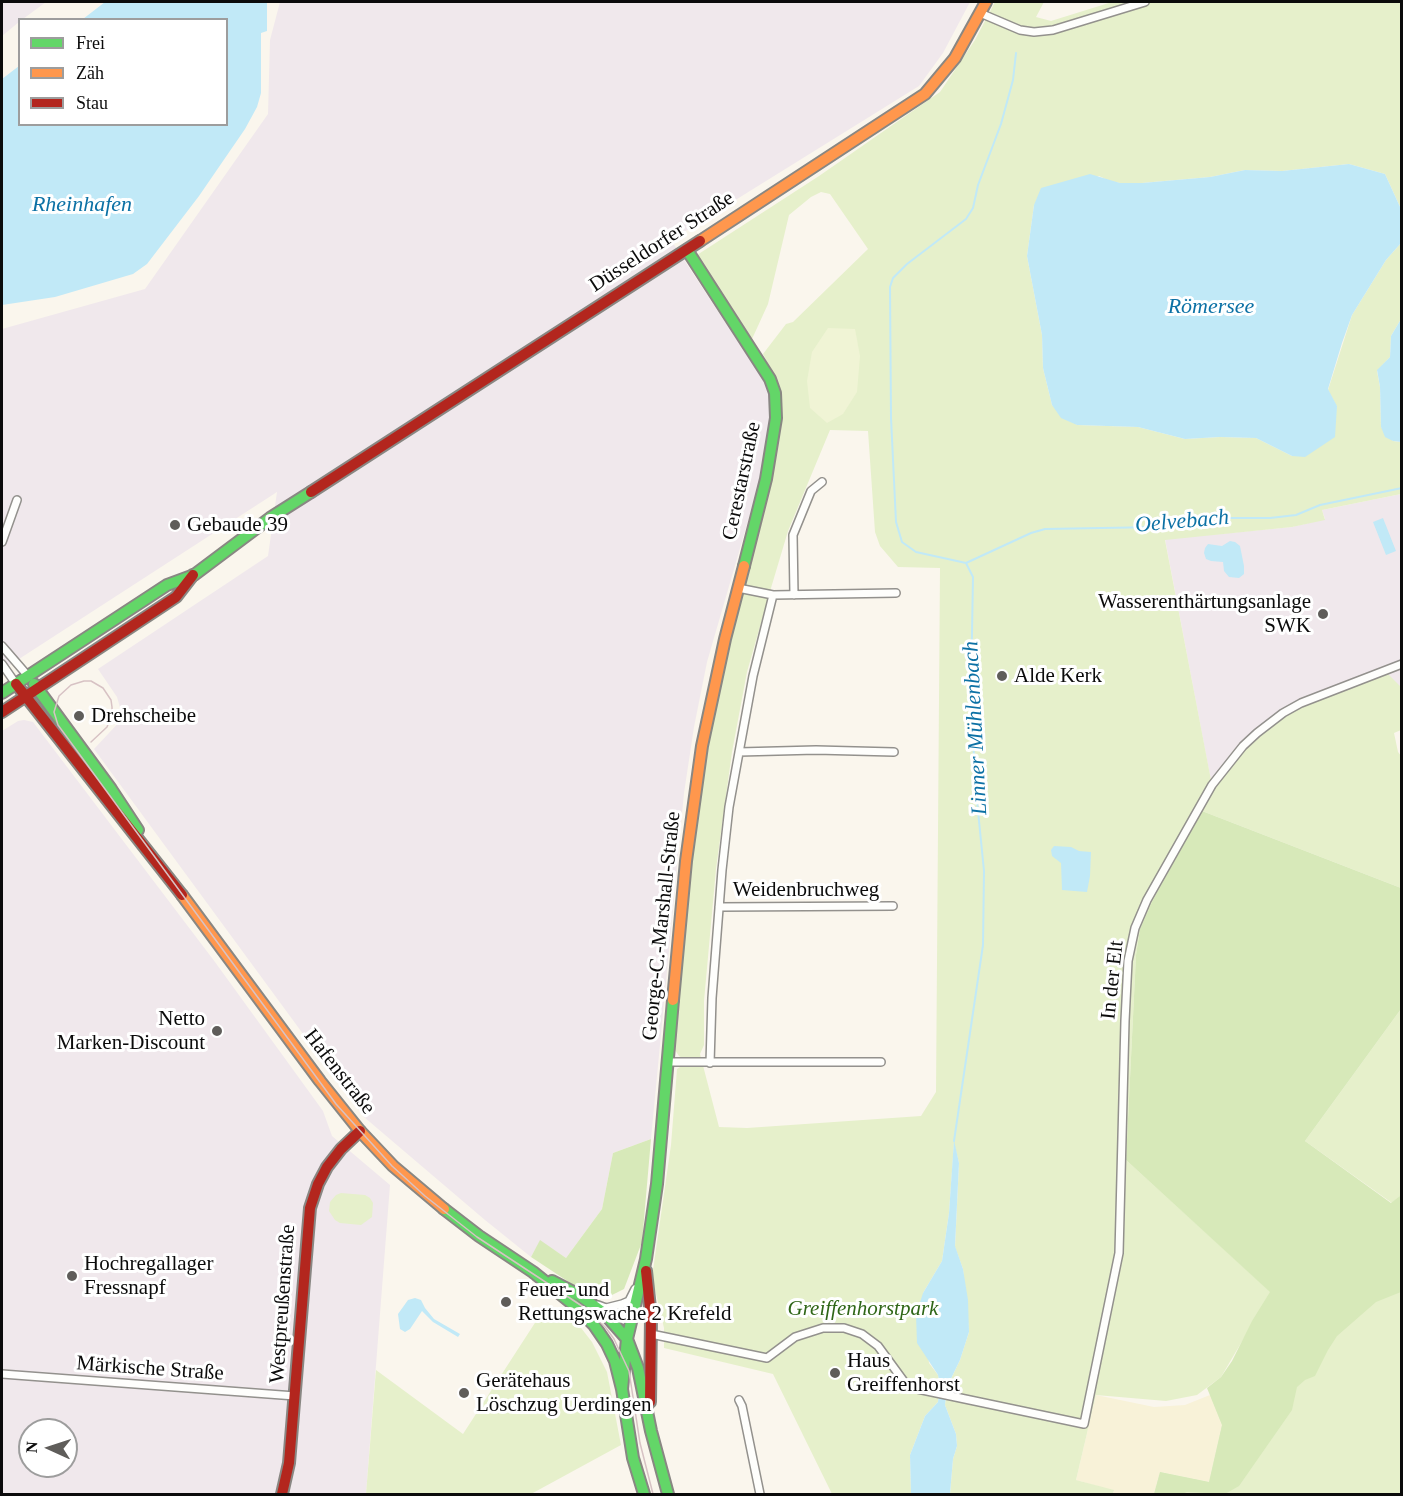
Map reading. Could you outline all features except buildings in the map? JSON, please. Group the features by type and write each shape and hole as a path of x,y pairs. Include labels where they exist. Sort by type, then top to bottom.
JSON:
{"main road":[{"name":"Düsseldorfer Straße","path":"2,712 176,597 194,575 270,518 925,94 955,58 986,2"},
{"name":"Cerestarstraße","path":"687,250 770,379 775,393 776,418 772,447 735,601"},
{"name":"Düsseldorfer Straße","path":"2,693 167,585 194,575"},
{"name":"George-C.-Marshall-Straße","path":"622,1389 632,1301 646,1259 657,1184 694,796 711,701 735,601"},
{"name":"Hafenstraße","path":"28,676 111,789 153,856"},
{"name":"Hafenstraße","path":"16,684 153,856 320,1081 360,1131 393,1166 452,1216 533,1272 574,1305 594,1325 615,1360 633,1458 644,1494"},
{"name":"Westpreußenstraße","path":"282,1494 287,1478 310,1208 318,1184 327,1167 341,1149 360,1131"},
{"path":"646,1259 651,1334 651,1431"},
{"name":"Hafenstraße","path":"533,1272 586,1300 604,1313 627,1339 638,1368 651,1431 668,1494"}],"street":[{"path":"980,13 1020,30 1034,32 1053,30 1145,2"},
{"path":"794,595 793,535 811,491 822,482"},
{"path":"2,542 17,500"},
{"path":"738,588 773,595 896,592"},
{"name":"Weidenbruchweg","path":"710,1063 719,907 729,807 753,676 773,595"},
{"name":"Hafenstraße","path":"2,646 28,676"},
{"name":"Hafenstraße","path":"2,664 16,684"},
{"name":"In der Elt","path":"651,1334 767,1358 795,1337 823,1328 844,1328 862,1334 878,1346 908,1387 1084,1425 1119,1253 1125,1021 1128,961 1135,928 1147,900 1212,785 1243,746 1283,713 1401,664"},
{"path":"739,752 816,750 894,752"},
{"name":"Weidenbruchweg","path":"719,907 893,906"},
{"path":"668,1062 881,1062"},
{"path":"586,1300 606,1308 632,1301 645,1303 650,1310"},
{"name":"Märkische Straße","path":"2,1374 295,1396"},
{"path":"739,1400 760,1494"}],"shaded area":[{"path":"2,2 46,2 24,18 18,18 18,23 2,36"},
{"path":"280,2 970,2 943,53 919,86 671,240 769,389 771,410 761,476 707,662 694,727 684,793 651,1139 613,1153 602,1209 566,1258 540,1241 531,1257 364,1117 94,749 123,718 117,697 98,669 268,556 277,492 2,670 2,329 145,289 268,114 270,40"},
{"path":"1401,494 1401,688 1253,731 1233,751 1211,781 1165,539 1292,527 1325,519 1322,510"},
{"path":"18,721 33,722 215,962 323,1111 332,1136 390,1185 366,1494 2,1494 2,731"},
{"path":"1096,1395 1154,1407 1185,1405 1210,1395 1222,1425 1209,1482 1160,1472 1154,1494 1113,1494 1114,1491 1076,1480"}],"green space":[{"name":"Greiffenhorstpark","path":"995,2 1044,2 1036,17 1051,21 1112,2 1401,2 1401,209 1385,174 1349,164 1282,171 1245,170 1210,177 1142,183 1120,183 1099,176 1034,205 1027,256 1042,335 1043,368 1052,405 1077,425 1138,427 1185,439 1256,438 1292,456 1337,407 1328,390 1352,315 1386,260 1401,243 1401,319 1391,336 1390,357 1377,371 1380,387 1381,427 1393,441 1401,442 1401,494 1322,510 1325,520 1292,527 1165,540 1211,780 1233,751 1253,731 1280,711 1299,701 1382,668 1401,687 1401,730 1394,733 1398,752 1402,757 1401,888 1202,811 1140,929 1136,955 1126,1160 1271,1292 1221,1377 1197,1395 1166,1401 1096,1395 1076,1480 1114,1490 1113,1494 950,1494 953,1459 957,1446 956,1434 945,1405 947,1387 960,1360 969,1332 963,1269 955,1247 959,1163 954,1143 949,1213 942,1261 923,1293 929,1363 938,1375 940,1384 938,1402 925,1416 910,1455 911,1494 832,1494 773,1374 664,1348 664,1328 652,1277 671,1145 677,1069 693,1058 682,1058 675,1050 691,861 706,747 727,650 775,459 781,407 779,387 763,354 786,324 793,322 868,249 830,194 821,192 811,197 789,215 768,304 752,339 697,255 819,176 940,92 975,40","holes":["830,430 868,431 875,532 880,546 898,567 940,568 936,1092 921,1116 747,1128 719,1127 700,1054 704,1045 704,1001 716,869 732,752 747,672 788,531"]},
{"path":"828,328 855,329 860,356 857,392 843,414 827,423 810,408 807,381 812,352"},
{"path":"1202,811 1401,888 1401,1009 1305,1141 1391,1203 1401,1195 1401,1292 1376,1302 1337,1336 1315,1376 1305,1380 1297,1387 1292,1410 1239,1486 1225,1494 1187,1492 1154,1494 1160,1472 1209,1482 1222,1425 1207,1388 1221,1377 1232,1361 1270,1292 1126,1160 1136,955 1140,929 1152,902"},
{"path":"1401,1009 1401,1195 1392,1203 1305,1141"},
{"path":"651,1139 642,1242 624,1289 598,1298 584,1292 531,1257 540,1240 566,1258 602,1209 613,1153"},
{"path":"341,1193 365,1195 370,1198 373,1203 372,1217 361,1225 340,1223 335,1220 329,1211 330,1202"},
{"path":"1401,1268 1401,1494 1154,1494 1160,1472 1209,1482 1222,1425 1210,1395"},
{"path":"560,1309 578,1324 592,1342 607,1372 621,1445 531,1494 366,1494 376,1370 463,1434 542,1312 554,1318"}],"water":[{"name":"Rheinhafen","path":"105,2 267,2 267,31 261,33 261,93 257,107 245,129 199,196 147,264 133,274 55,297 2,305 2,79 18,67 18,126 228,126 228,18 84,18"},
{"name":"Römersee","path":"1349,164 1385,174 1401,209 1401,243 1386,260 1352,315 1342,343 1328,389 1337,406 1335,437 1305,457 1292,456 1256,438 1185,439 1138,427 1077,425 1061,418 1052,405 1043,368 1042,335 1027,256 1034,205 1041,188 1090,174 1120,183 1142,183 1210,177 1245,170 1282,171"},
{"path":"1401,319 1402,442 1385,437 1381,427 1380,387 1377,370 1390,357 1391,336"},
{"path":"1383,518 1396,551 1386,555 1373,522"},
{"path":"1230,541 1240,546 1244,574 1239,578 1229,577 1224,571 1223,562 1206,559 1204,553 1208,544 1222,546"},
{"path":"1054,846 1091,852 1087,892 1062,890 1061,863 1052,856 1051,850"},
{"path":"954,1140 959,1163 955,1246 963,1269 968,1300 969,1332 960,1360 947,1387 945,1405 956,1434 957,1446 953,1459 950,1494 911,1494 910,1455 925,1416 938,1402 940,1384 938,1375 917,1343 916,1315 923,1293 942,1261 949,1213"},
{"path":"415,1298 421,1300 434,1319 460,1334 458,1337 433,1322 422,1311 410,1329 405,1332 400,1329 398,1314 408,1300"}],"waterway":[{"name":"Linner Mühlenbach","path":"954,1141 983,945 984,871 975,781 971,688 973,577 966,563 916,552 902,542 896,522 891,418 890,287 893,278 907,264 966,219 973,208 978,185 1001,124 1013,80 1016,53"},
{"name":"Oelvebach","path":"966,563 1031,533 1045,529 1158,527 1208,518 1270,518 1296,515 1320,505 1402,488"}],"tram line":[{"path":"91,742 107,727 112,707 111,700 103,688 91,681 84,681 71,685 59,696 54,712 58,725 336,1104 392,1166 425,1196 477,1237 588,1310 606,1328 614,1339 629,1371 640,1443 653,1494"}],"traffic: fast":[{"path":"687,250 770,379 775,393 776,418 766,479 744,566"},
{"path":"2,693 167,585 194,575 270,518 311,492"},
{"path":"34,684 138,830"},
{"path":"622,1389 627,1339 646,1259 657,1184 673,1000"},
{"path":"444,1209 479,1236 533,1272 574,1305 594,1325 615,1361 633,1458 644,1494"},
{"path":"552,1281 579,1295 604,1313 627,1339 638,1368 651,1431 668,1494"}],"traffic: slow":[{"path":"700,241 925,94 955,58 986,2"},
{"path":"673,1000 686,861 702,746 725,639 744,566"},
{"path":"182,895 320,1081 360,1131 393,1166 444,1209"}],"traffic: jam":[{"path":"311,492 700,241"},
{"path":"2,712 176,597 193,575"},
{"path":"16,684 182,895"},
{"path":"282,1494 289,1463 310,1208 318,1184 327,1167 341,1149 360,1131"},
{"path":"646,1271 651,1317 650,1402"}],"place":[{"name":"Gebaude 39","path":"175,525"},
{"name":"Wasserenthärtungsanlage SWK","path":"1323,614"},
{"name":"Alde Kerk","path":"1002,676"},
{"name":"Drehscheibe","path":"79,716"},
{"name":"Netto Marken-Discount","path":"217,1031"},
{"name":"Hochregallager Fressnapf","path":"72,1276"},
{"name":"Feuer- und Rettungswache 2 Krefeld","path":"506,1302"},
{"name":"Haus Greiffenhorst","path":"835,1373"},
{"name":"Gerätehaus Löschzug Uerdingen","path":"464,1393"}]}
